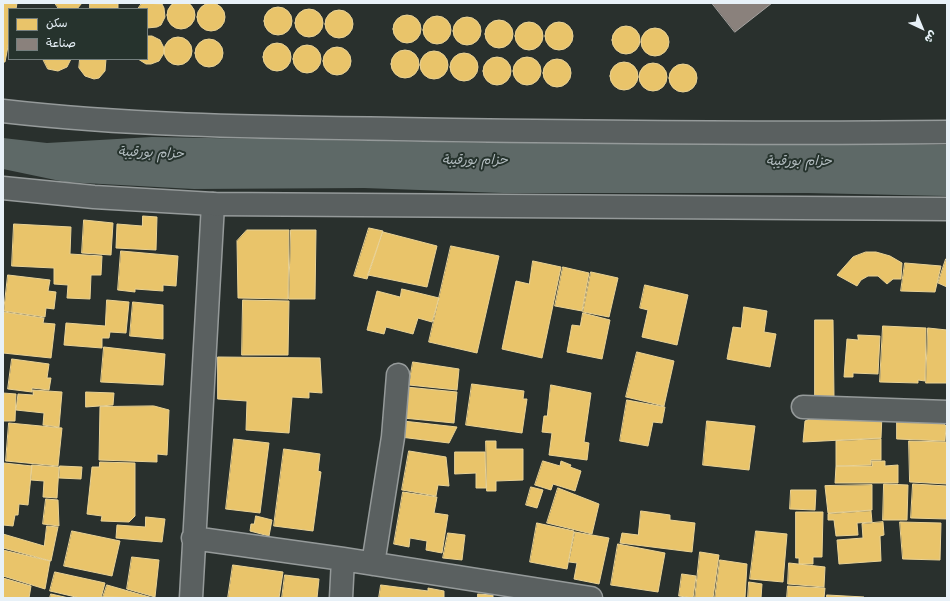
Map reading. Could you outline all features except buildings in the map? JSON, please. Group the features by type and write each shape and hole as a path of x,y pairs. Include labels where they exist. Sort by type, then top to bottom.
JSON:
{"main road":[{"path":"3,111 110,121 202,125 500,131 829,133 947,132"},
{"path":"3,188 94,197 213,204 947,208"},
{"path":"191,598 193,538 213,204"},
{"path":"374,564 393,437 398,375"},
{"path":"803,407 947,412"},
{"path":"193,538 343,559 591,598"},
{"path":"341,598 343,559"}],"water":[{"name":"حزام بورقيبة","path":"152,137 493,143 847,143 947,145 947,196 808,193 503,193 364,188 194,189 65,182 3,169 3,138 47,143"}]}
